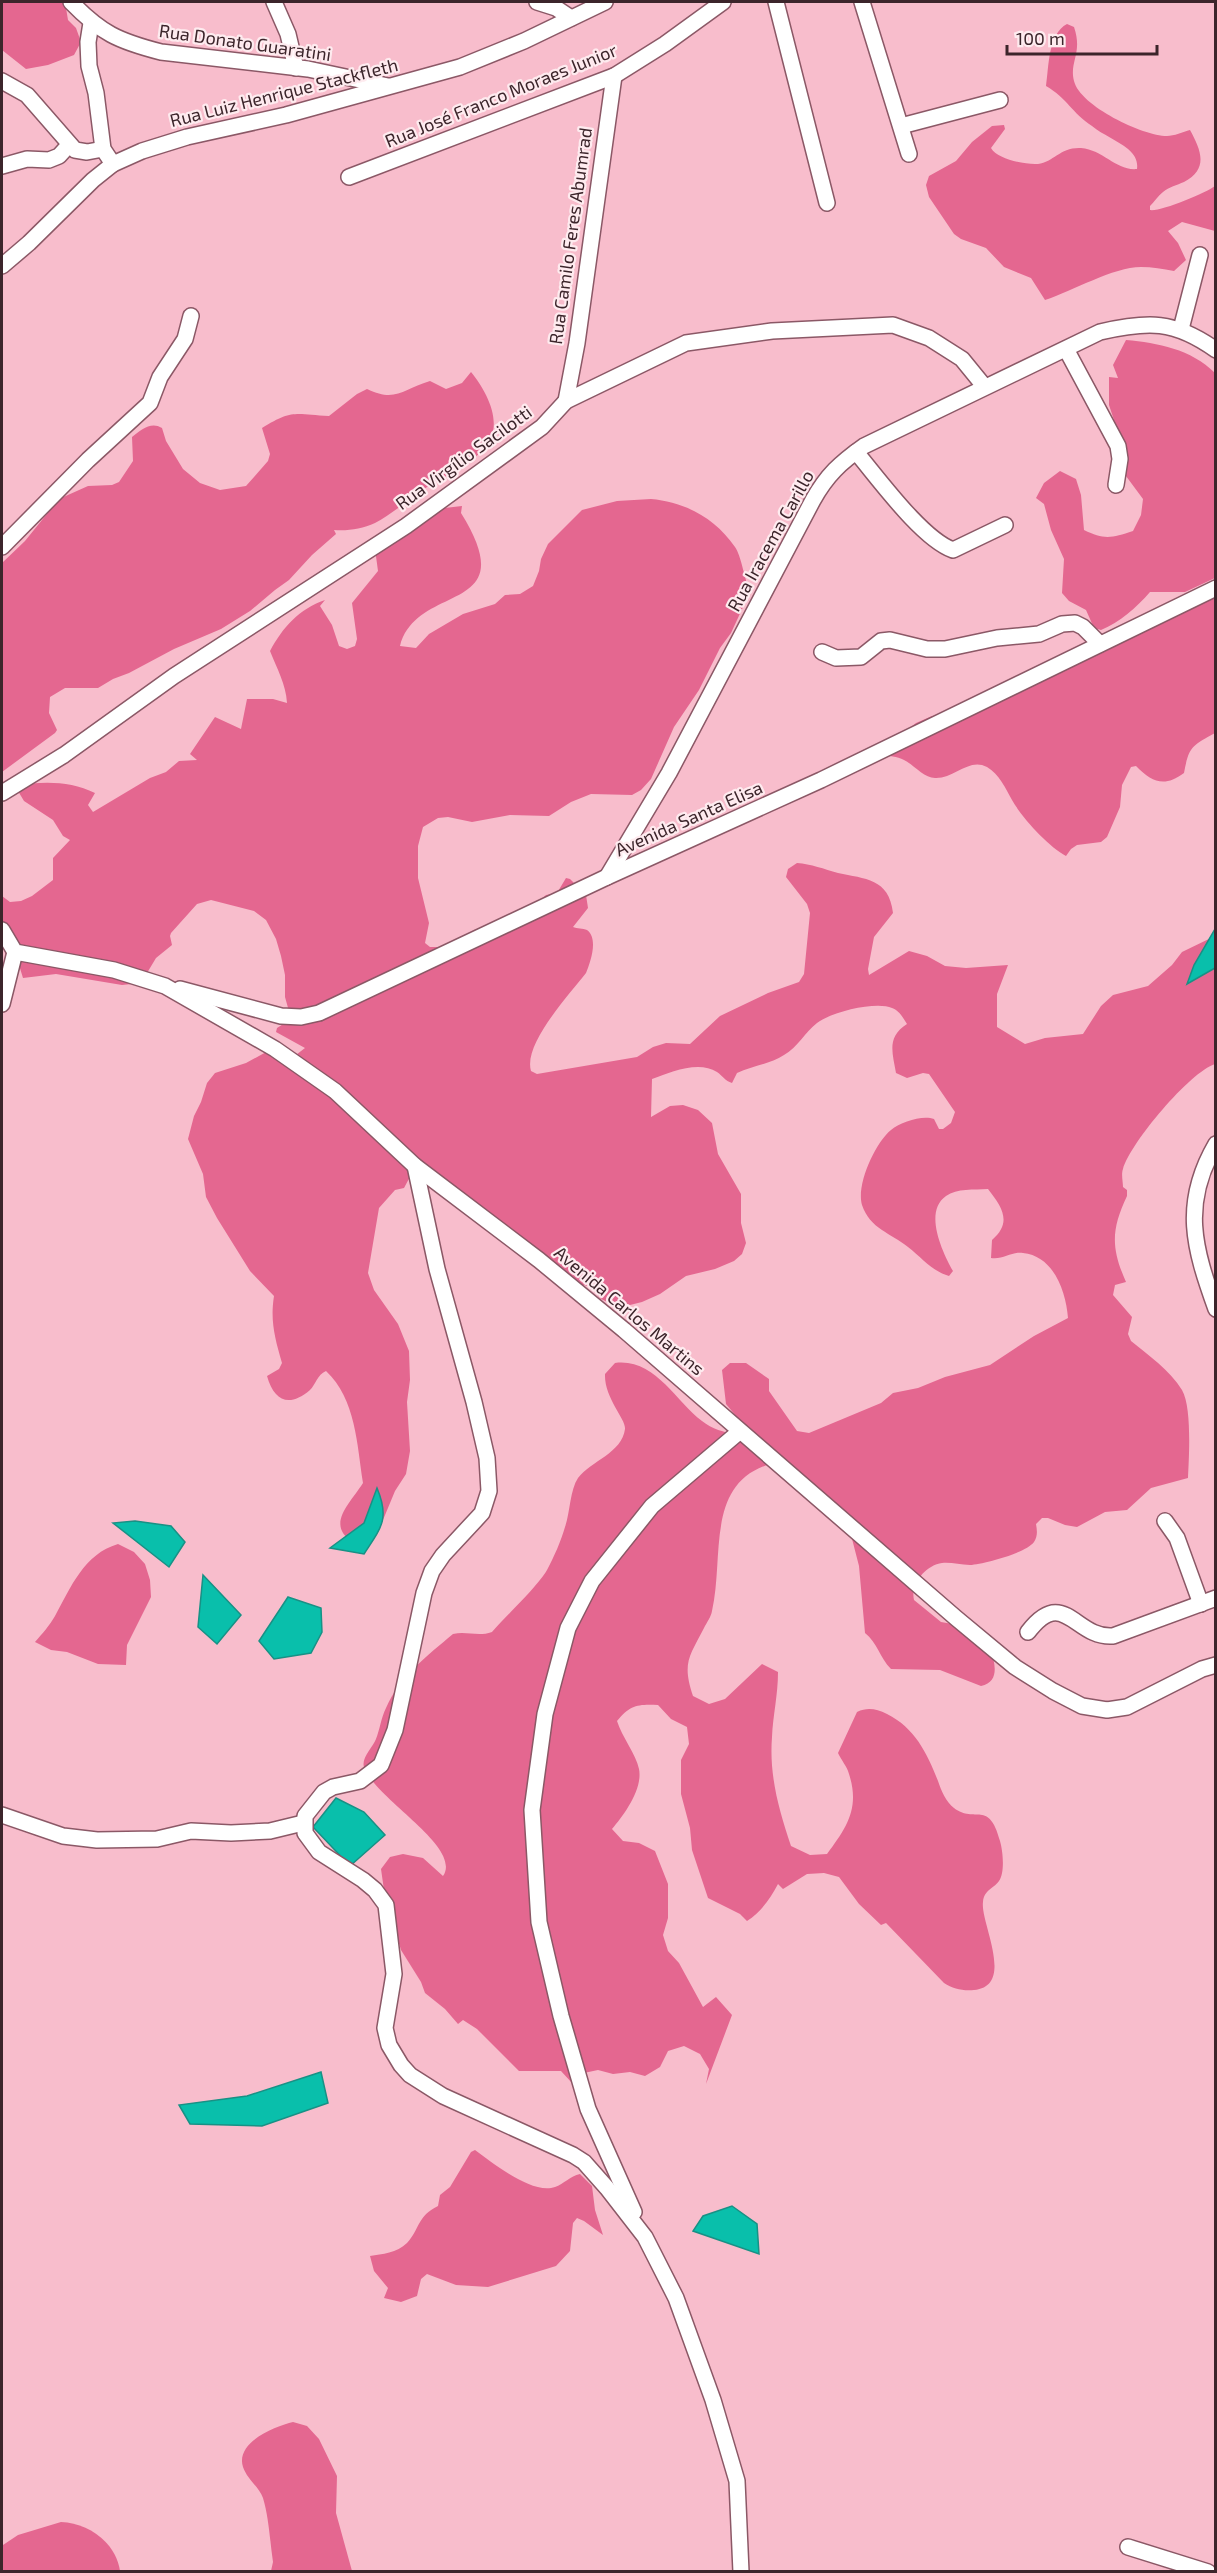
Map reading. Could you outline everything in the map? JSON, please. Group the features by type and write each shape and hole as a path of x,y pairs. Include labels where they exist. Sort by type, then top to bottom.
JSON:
{"street":[{"name":"Rua Donato Guaratini","path":"71,2 92,23 110,36 160,52 296,68 392,87"},
{"path":"274,2 288,34 296,68"},
{"path":"537,2 556,8 571,18"},
{"name":"Rua Luiz Henrique Stackfleth","path":"2,266 29,243 93,180 114,164 142,151 187,137 286,115 460,67 524,41 605,2"},
{"name":"Rua José Franco Moraes Junior","path":"349,177 614,76 665,44 723,2"},
{"path":"776,2 826,204"},
{"path":"862,2 909,154"},
{"path":"92,23 88,42 89,66 96,93 103,149 114,164"},
{"name":"Rua Camilo Feres Abumrad","path":"566,401 577,343 614,76"},
{"path":"2,81 27,95 69,145 81,151 103,149"},
{"path":"901,126 1000,100"},
{"path":"2,166 27,159 50,160 58,156 69,145"},
{"path":"1181,329 1200,255"},
{"path":"2,547 88,460 150,403 160,377 185,339 191,316"},
{"name":"Rua Iracema Carillo","path":"607,877 669,773 825,478 856,452 984,386 1100,332 1131,325 1161,324 1181,329 1215,350"},
{"name":"Rua Virgílio Sacilotti","path":"2,793 64,755 174,676 406,525 542,427 566,401 686,343 772,331 893,325 929,338 962,359 984,386"},
{"path":"1066,349 1118,446 1120,459 1116,485"},
{"path":"856,452 903,506 936,540 947,548 953,550 1005,525"},
{"name":"Avenida Santa Elisa","path":"165,986 291,1018 310,1015 338,1005 607,877 821,780 1215,588"},
{"path":"822,652 836,658 861,657 881,640 927,649 945,649 1039,634 1062,624 1075,623 1083,627 1100,644"},
{"path":"2,930 15,952 2,1004"},
{"name":"Avenida Carlos Martins","path":"15,952 114,969 165,986 274,1049 335,1090 415,1166 539,1260 624,1330 739,1432 1015,1667 1070,1701 1094,1709 1127,1707 1202,1669 1215,1665"},
{"path":"1215,1144 1198,1182 1193,1223 1198,1258 1215,1309"},
{"path":"415,1166 437,1269 487,1458 489,1491 482,1512 432,1571 424,1593 395,1730 381,1765 360,1781 327,1789 310,1808 303,1822 305,1833 313,1846 363,1880 375,1890 386,1905 394,1974 385,2028 389,2045 400,2065 410,2075 443,2096 578,2158 607,2188 645,2237"},
{"path":"739,1432 652,1506 592,1581 568,1628 545,1714 532,1810 539,1922 561,2016 588,2109 645,2237 676,2298 732,2459 740,2511 741,2571"},
{"path":"1028,1632 1038,1620 1056,1612 1065,1614 1097,1635 1113,1636 1208,1601 1177,1538 1166,1521"},
{"path":"2,1815 63,1836 97,1840 157,1839 191,1831 231,1833 270,1831 303,1822"},
{"path":"1128,2547 1208,2571"}],"shaded area":[{"path":"2,2 65,2 68,20 76,28 81,42 74,55 48,65 26,69 2,50"},
{"path":"1067,24 1074,27 1077,44 1073,68 1074,81 1079,91 1088,100 1114,118 1156,135 1176,135 1190,130 1197,145 1200,152 1200,165 1197,171 1184,182 1163,192 1150,206 1150,210 1183,201 1215,186 1215,231 1182,222 1168,231 1178,243 1186,260 1174,271 1149,267 1130,268 1106,275 1045,300 1031,278 1004,267 986,248 954,234 929,197 926,185 929,176 956,161 972,142 992,126 1004,125 1005,129 991,148 994,152 1012,161 1044,163 1062,152 1081,148 1096,152 1123,167 1137,169 1136,158 1128,149 1085,121 1059,95 1046,86 1053,43 1056,35"},
{"path":"1126,340 1150,343 1185,353 1215,373 1215,578 1185,592 1150,592 1127,614 1101,630 1094,628 1086,610 1069,601 1062,593 1064,559 1051,530 1044,504 1036,498 1044,483 1060,471 1076,479 1081,495 1084,530 1108,537 1133,531 1141,515 1143,499 1123,472 1120,438 1109,405 1109,377 1118,378 1113,365"},
{"path":"471,372 485,393 494,419 494,427 488,444 473,459 375,523 355,529 334,530 336,534 289,580 250,611 221,629 174,649 98,688 65,688 50,697 49,713 57,730 2,772 2,563 25,541 59,499 88,486 112,485 119,482 133,461 132,437 150,426 162,428 166,441 183,469 200,483 220,490 246,486 268,461 270,454 262,428 272,422 294,414 329,416 367,389 393,395 430,381 446,389 462,383"},
{"path":"651,499 687,508 709,520 718,528 737,551 750,592 731,633 720,648 699,690 674,727 651,779 641,790 632,795 591,794 571,802 549,816 510,815 472,822 448,817 438,818 423,827 418,846 418,878 429,923 425,943 430,947 446,947 474,930 530,909 546,895 557,893 566,878 570,879 586,895 588,908 573,927 587,930 591,934 593,945 590,963 586,973 540,1034 530,1060 531,1071 537,1074 637,1057 653,1047 666,1043 690,1044 720,1016 768,993 799,982 804,974 810,913 807,904 786,877 788,869 797,863 866,879 874,882 887,893 893,913 874,937 869,975 909,951 927,956 945,966 966,968 1008,965 997,994 997,1027 1025,1044 1045,1038 1083,1034 1101,1006 1113,995 1148,986 1172,965 1182,952 1215,936 1215,1064 1191,1080 1177,1094 1149,1126 1128,1157 1122,1173 1123,1187 1127,1190 1127,1196 1118,1219 1115,1239 1118,1259 1126,1282 1115,1285 1113,1295 1132,1317 1128,1334 1131,1341 1171,1376 1185,1398 1189,1432 1188,1478 1151,1488 1127,1510 1105,1512 1077,1527 1042,1518 1036,1524 1037,1535 1034,1542 1023,1550 985,1563 970,1565 942,1563 930,1567 920,1576 914,1588 914,1600 941,1622 964,1626 986,1634 995,1672 989,1683 981,1686 940,1670 891,1669 873,1641 865,1633 859,1566 850,1531 778,1462 754,1471 738,1484 728,1501 722,1522 711,1613 689,1660 688,1676 693,1696 709,1704 725,1699 762,1664 778,1672 771,1751 776,1793 791,1846 810,1855 827,1854 850,1817 852,1786 848,1771 838,1753 857,1712 868,1709 879,1711 905,1726 919,1742 942,1792 951,1805 968,1814 986,1816 996,1828 1002,1850 1002,1873 999,1881 985,1895 983,1902 995,1966 993,1977 986,1986 974,1990 958,1989 944,1983 886,1923 881,1925 859,1904 839,1877 824,1873 807,1874 783,1889 778,1884 765,1905 747,1921 740,1914 708,1898 692,1850 690,1828 681,1794 681,1760 689,1744 687,1727 671,1719 658,1705 640,1705 630,1709 617,1721 637,1763 639,1777 632,1801 612,1829 623,1841 639,1843 655,1851 668,1884 668,1918 663,1935 668,1951 679,1963 703,2007 716,1997 732,2015 706,2084 709,2069 700,2054 684,2046 668,2051 660,2067 645,2076 630,2072 613,2074 598,2070 579,2074 572,2083 561,2071 519,2071 477,2029 463,2020 458,2024 445,2009 425,1993 421,1982 401,1950 385,1897 381,1869 390,1857 403,1854 423,1858 443,1876 446,1864 441,1851 430,1837 371,1780 364,1767 364,1760 376,1739 384,1712 392,1697 406,1676 453,1634 492,1632 543,1577 561,1538 573,1489 578,1478 612,1451 623,1437 624,1425 608,1391 605,1374 615,1363 629,1363 642,1367 653,1374 706,1424 736,1435 746,1428 726,1404 722,1370 730,1363 746,1363 769,1379 769,1391 797,1431 809,1433 881,1403 893,1393 918,1388 945,1377 990,1365 1034,1336 1068,1318 1061,1287 1050,1268 1034,1256 1015,1253 1000,1258 991,1258 992,1240 1002,1228 1003,1215 988,1189 950,1193 939,1203 935,1222 940,1244 953,1271 949,1276 932,1268 908,1247 870,1220 862,1205 862,1187 868,1165 885,1136 900,1124 918,1119 934,1119 939,1129 943,1129 951,1123 955,1112 929,1074 923,1073 907,1078 896,1073 892,1051 894,1039 907,1024 895,1009 885,1006 865,1007 832,1015 817,1023 789,1052 773,1061 737,1073 732,1083 717,1072 702,1067 684,1068 659,1076 652,1079 651,1117 670,1106 683,1105 698,1110 712,1123 718,1154 741,1194 741,1223 746,1243 742,1254 734,1261 715,1269 686,1276 660,1294 642,1302 626,1306 614,1305 601,1299 589,1286 577,1284 412,1173 404,1188 395,1190 379,1208 368,1273 374,1290 398,1324 409,1351 410,1380 407,1402 410,1451 406,1474 395,1491 378,1532 354,1543 345,1536 340,1522 346,1507 363,1483 354,1423 344,1395 326,1371 310,1390 295,1399 283,1399 270,1385 267,1376 279,1369 282,1363 274,1330 274,1296 250,1271 217,1218 206,1197 203,1174 188,1139 207,1083 215,1073 246,1063 268,1051 292,1058 305,1048 276,1032 277,1028 288,1021 290,1015 285,997 285,975 281,956 276,939 266,920 254,911 211,900 197,904 171,933 172,945 156,958 141,983 122,985 56,974 23,978 19,965 2,934 2,896 10,902 21,901 32,896 53,880 53,858 70,840 63,836 53,820 24,801 15,786 56,783 86,789 95,793 88,805 93,812 150,778 166,772 179,761 197,760 190,754 215,717 241,729 247,699 273,699 287,703 283,683 270,651 280,634 307,608 325,600 320,606 332,625 339,646 347,649 355,646 357,639 352,603 378,571 375,549 436,509 462,506 461,513 477,546 481,568 474,583 461,594 426,612 410,626 400,646 416,648 429,634 463,614 495,604 505,595 520,594 533,586 548,544 582,510 617,501"},
{"path":"1215,590 1215,733 1193,748 1184,773 1177,778 1164,782 1158,781 1147,776 1136,766 1131,767 1122,785 1120,807 1107,837 1101,842 1077,845 1066,856 1059,852 1029,823 1016,807 999,778 987,767 968,766 949,775 935,778 927,776 901,759 881,755 883,749 916,723 932,716 961,714 1004,700 1070,663 1106,651"},
{"path":"1215,929 1215,968 1187,984 1194,965"},
{"path":"377,1488 383,1508 382,1523 364,1554 330,1548 364,1523"},
{"path":"135,1521 171,1526 185,1542 169,1567 113,1523"},
{"path":"118,1544 134,1552 145,1564 150,1580 151,1597 127,1645 126,1665 98,1664 67,1652 51,1650 35,1642 53,1619 73,1583 87,1564 96,1555"},
{"path":"203,1575 241,1615 217,1644 198,1627"},
{"path":"288,1597 321,1608 322,1632 311,1653 274,1659 259,1641"},
{"path":"336,1798 364,1812 385,1835 350,1866 313,1827"},
{"path":"321,2072 328,2103 262,2126 190,2124 179,2105 247,2096"},
{"path":"475,2150 502,2170 535,2186 555,2187 580,2174 592,2186 595,2210 603,2235 577,2218 573,2223 570,2251 556,2266 488,2287 456,2285 427,2274 421,2279 417,2296 401,2302 384,2298 388,2288 374,2271 370,2256 394,2251 407,2243 422,2218 438,2206 440,2195 450,2187 471,2152"},
{"path":"732,2206 757,2224 759,2254 693,2231 703,2216"},
{"path":"293,2422 307,2426 319,2439 337,2476 336,2513 352,2571 271,2571 273,2562 263,2498 245,2471 242,2458 245,2450 259,2437 277,2427"},
{"path":"61,2522 81,2526 100,2536 113,2552 120,2571 2,2571 3,2545 18,2535"}]}
